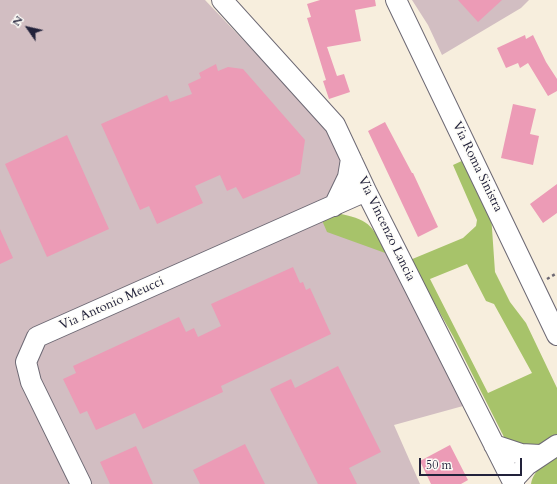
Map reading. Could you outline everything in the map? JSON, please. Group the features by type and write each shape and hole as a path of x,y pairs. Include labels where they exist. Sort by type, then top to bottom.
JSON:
{"street":[{"name":"Via Vincenzo Lancia","path":"222,0 335,125 366,191 514,482"},
{"name":"Via Roma Sinistra","path":"396,0 557,335"},
{"path":"351,159 348,177 334,206 349,207 363,211 382,222"},
{"name":"Via Antonio Meucci","path":"81,484 31,382 26,362 38,337 366,191"},
{"path":"494,445 521,454 552,448"},
{"path":"514,482 527,465 552,448"}],"shaded area":[{"path":"0,0 205,0 328,129 343,160 340,174 321,218 388,254 463,406 394,425 420,484 0,484"},
{"path":"412,0 529,0 521,8 442,55 428,25"}],"green space":[{"path":"466,159 491,214 495,272 510,302 526,323 557,388 557,437 531,450 505,439 453,336 410,260 463,238 476,226 477,220 453,165","holes":["467,264 486,301 494,304 532,373 488,393 430,279"]},
{"path":"341,214 359,219 370,226 388,254 327,232 321,218"},
{"path":"557,456 557,484 531,484 537,471 544,464"}],"building":[{"path":"320,0 375,0 376,6 355,10 361,41 327,47 337,76 344,74 350,92 329,99 323,81 326,80 307,18 311,17 307,4"},
{"path":"458,0 502,0 478,22"},
{"path":"525,35 526,39 533,35 546,62 557,79 557,91 548,96 528,63 520,68 518,63 506,68 497,48"},
{"path":"216,64 218,71 228,67 243,69 305,140 300,174 243,199 236,187 227,191 220,175 195,186 203,203 157,224 149,206 140,210 101,124 167,95 170,102 192,94 188,84 201,78 199,73"},
{"path":"513,104 536,109 530,134 539,136 533,165 501,158"},
{"path":"385,122 413,173 438,227 418,237 368,131"},
{"path":"67,135 109,229 47,257 5,164"},
{"path":"557,184 557,213 543,223 530,204"},
{"path":"0,229 13,258 0,264"},
{"path":"293,267 300,283 303,282 306,290 310,288 331,334 221,386 223,392 143,429 135,413 96,430 87,411 80,414 63,379 76,373 73,366 179,317 186,332 194,328 198,337 221,326 211,304"},
{"path":"338,366 381,452 349,468 357,484 318,484 270,389 291,379 295,388"},
{"path":"245,444 265,484 200,484 193,470"},
{"path":"450,445 468,480 461,484 431,484 420,461"},
{"path":"136,446 153,484 110,484 100,462"}]}
